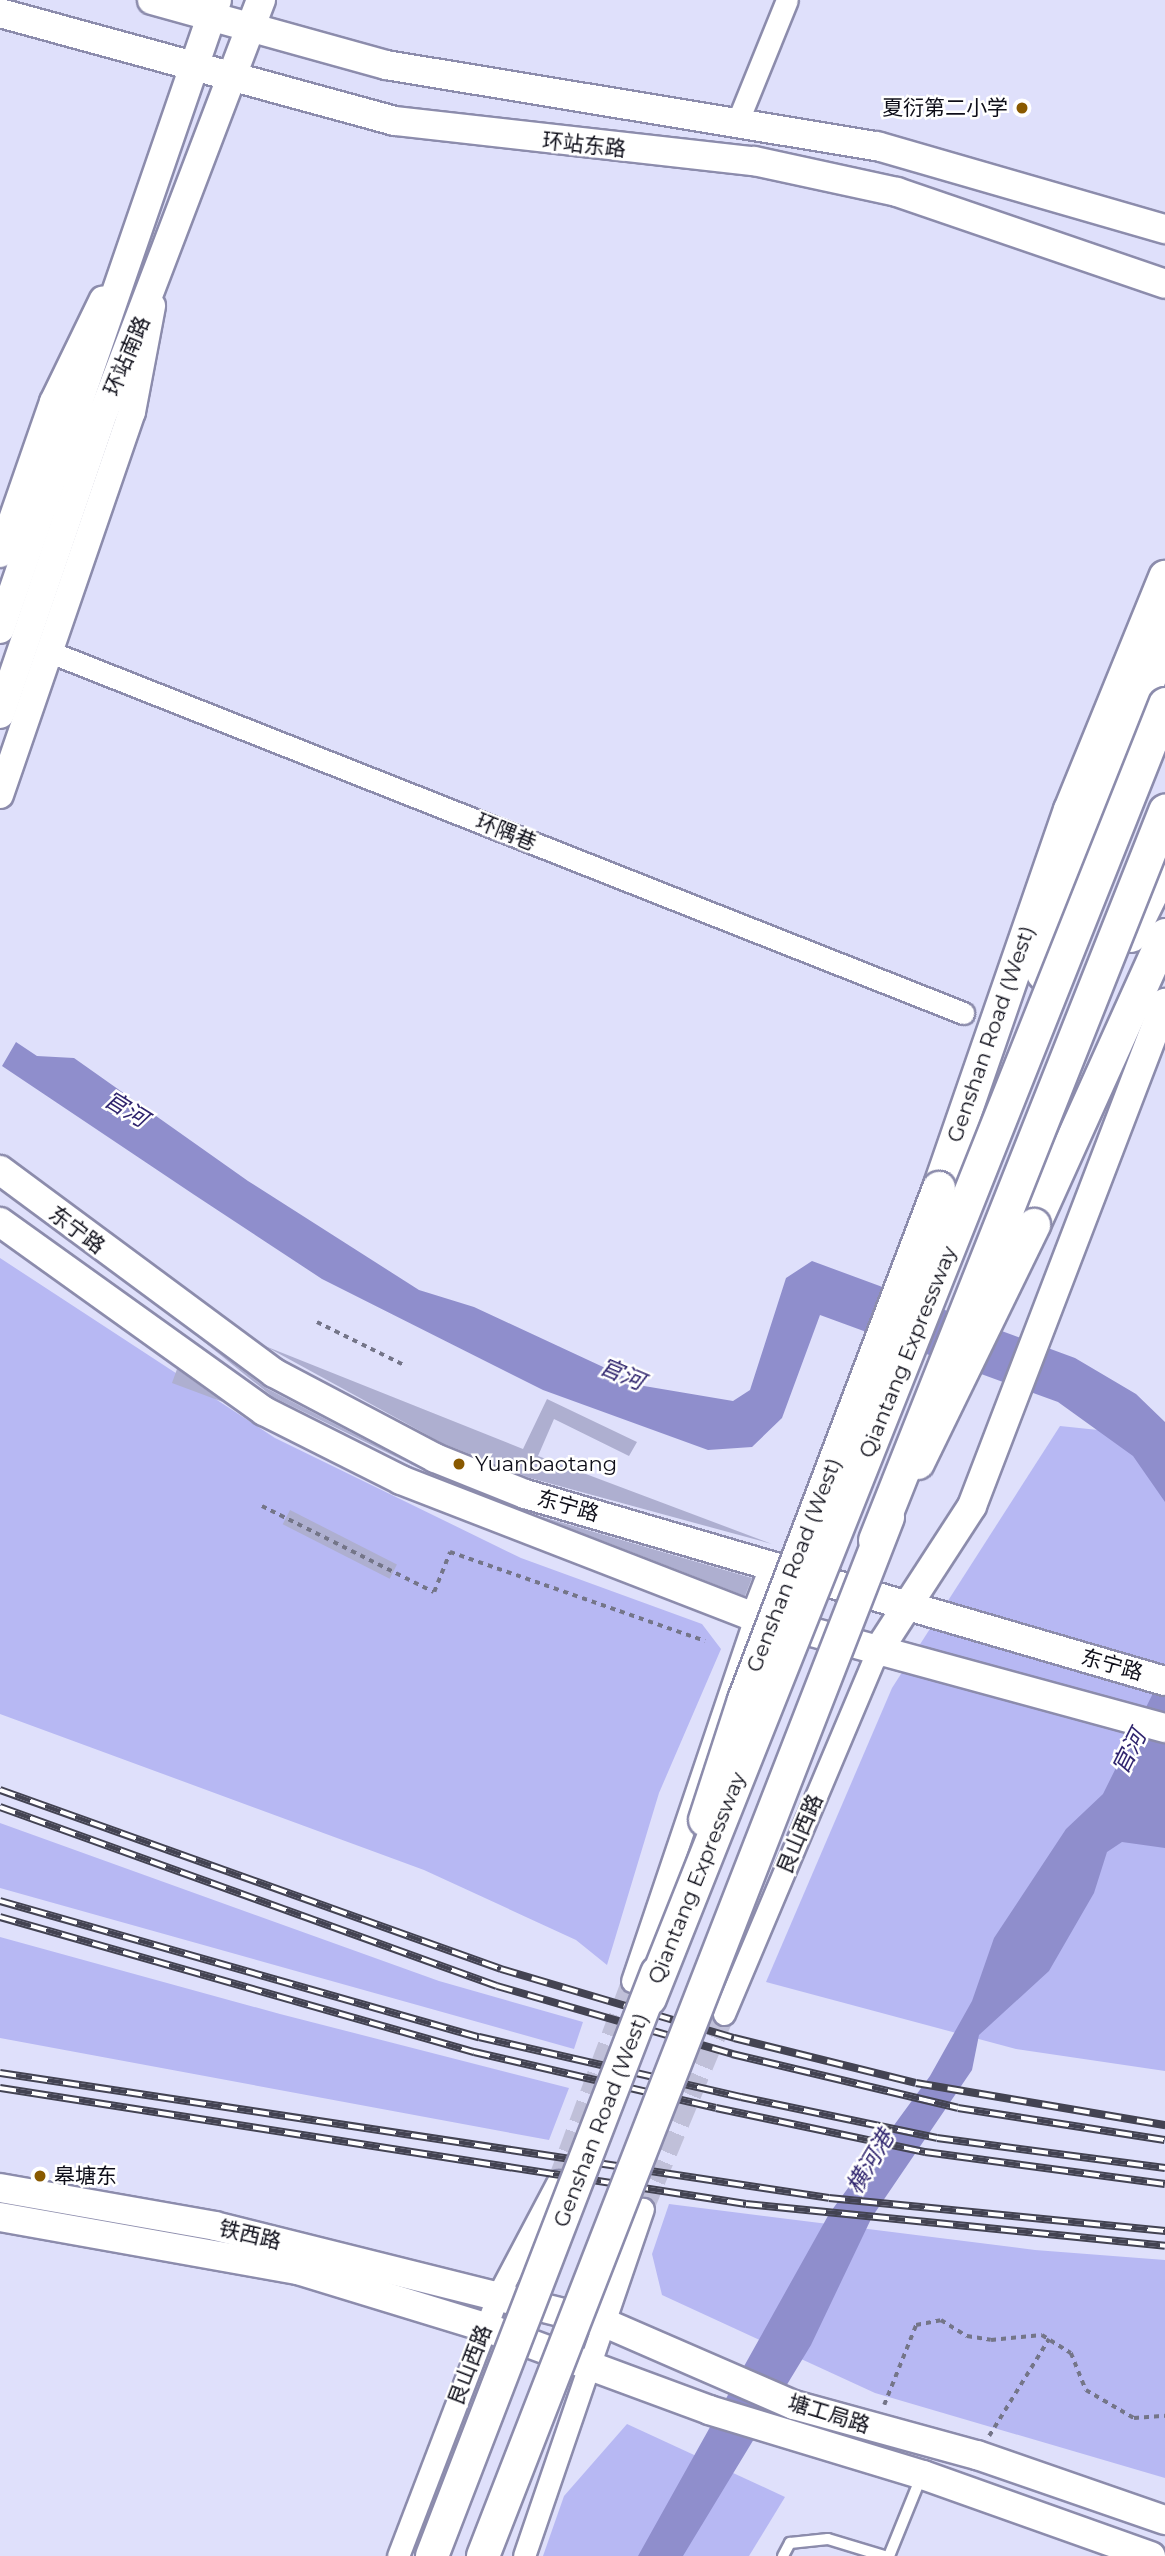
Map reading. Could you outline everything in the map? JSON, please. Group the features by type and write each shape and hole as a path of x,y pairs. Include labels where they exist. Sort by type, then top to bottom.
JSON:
{"highway":[{"path":"982,1168 1076,869 1165,633"},
{"name":"Qiantang Expressway","path":"640,1989 982,1168 1165,704"},
{"name":"Qiantang Expressway","path":"875,1540 1073,1050 1165,811"},
{"path":"1073,1050 1165,864"}],"main road":[{"name":"环站东路","path":"152,0 214,8 252,27 400,68 572,100 739,118 877,146 1165,229"},
{"name":"环站南路","path":"0,713 104,411 156,288 235,78 261,0"},
{"name":"环站南路","path":"0,629 214,8"},
{"name":"环站东路","path":"0,13 395,121 754,161 897,192 1165,284"},
{"name":"Genshan Road (West)","path":"432,2556 744,1700 939,1188 1066,822 1165,577"},
{"path":"483,2556 875,1540 957,1391 1165,935"},
{"path":"876,1654 972,1506 1165,1003"},
{"name":"东宁路","path":"0,1170 264,1366 346,1415 525,1494 908,1608 1159,1679"},
{"name":"东宁路","path":"0,1223 264,1411 413,1485 755,1617 876,1654 1165,1728"},
{"path":"755,1617 774,1568"},
{"name":"铁西路","path":"0,2188 215,2226 498,2295"},
{"name":"铁西路","path":"0,2217 299,2270 485,2327"},
{"name":"塘工局路","path":"498,2295 604,2323 728,2379 794,2405 977,2455 1165,2520"},
{"name":"塘工局路","path":"485,2327 709,2410 777,2433 922,2475 1151,2556"}],"street":[{"path":"739,118 787,0"},
{"path":"0,554 53,402 138,229"},
{"path":"0,795 132,412 156,288"},
{"name":"环隅巷","path":"50,652 963,1013"},
{"path":"640,1989 755,1617"},
{"name":"艮山西路","path":"724,2014 876,1654"},
{"name":"艮山西路","path":"398,2556 498,2295 558,2181"},
{"path":"524,2556 643,2209"}],"lane":[{"path":"783,2556 790,2543 828,2539 887,2556 922,2475"}],"path":[{"path":"317,1322 404,1365"},
{"path":"262,1506 434,1592 450,1552 705,1641"},
{"path":"878,2429 899,2356 916,2325 941,2320 967,2336 991,2340 1049,2339 1071,2353 1086,2390 1134,2418 1165,2416"},
{"path":"977,2455 1049,2339"}],"shaded area":[{"path":"0,1258 275,1438 521,1558 702,1624 721,1649 659,1793 607,1965 576,1940 424,1870 0,1714"},
{"path":"1060,1426 1165,1437 1165,2071 1016,2049 766,1982 892,1688"},
{"path":"0,1823 439,1981 583,2022 574,2049 0,1888"},
{"path":"0,1937 280,2014 569,2088 549,2140 0,2038"},
{"path":"669,2204 1035,2250 1165,2260 1165,2478 875,2393 662,2295 652,2254"},
{"path":"627,2424 785,2497 749,2556 543,2556 564,2496"}],"water":[{"name":"官河","path":"16,1042 37,1056 74,1058 248,1181 419,1290 474,1307 644,1386 733,1401 750,1390 786,1278 812,1261 1075,1358 1136,1394 1165,1422 1165,1502 1133,1456 1058,1402 820,1315 782,1418 752,1447 708,1450 543,1390 322,1279 193,1194 2,1066"},
{"path":"1165,1669 1165,1848 1122,1842 1107,1852 1094,1893 1049,1971 979,2035 972,2070 872,2217 811,2345 683,2556 638,2556 829,2214 930,2076 972,2001 994,1938 1066,1829 1103,1794"}],"building":[{"path":"193,1333 266,1388 425,1471 273,1397"},
{"path":"265,1346 523,1449 547,1399 637,1442 629,1456 554,1419 538,1456 772,1544 530,1478 442,1443"},
{"path":"177,1369 223,1402 172,1383"},
{"path":"290,1510 397,1564 390,1579 283,1524"},
{"path":"536,1515 752,1578 745,1596"}],"tunnel":[{"path":"558,2181 632,1981"},
{"path":"643,2209 724,2014"}],"railway":[{"path":"0,1790 501,1969 734,2038 916,2083 1165,2125"},
{"path":"0,1807 497,1986 732,2054 958,2108 1165,2140"},
{"path":"0,1901 479,2037 741,2097 937,2138 1165,2168"},
{"path":"0,1917 474,2052 716,2108 925,2152 1165,2184"},
{"path":"0,2073 829,2198 1165,2231"},
{"path":"0,2088 746,2204 1165,2246"}],"place":[{"name":"夏衍第二小学","path":"1022,108"},
{"name":"Yuanbaotang","path":"459,1464"},
{"name":"皋塘东","path":"40,2176"}],"water label":[{"name":"横河港","path":"870,2162"}]}
